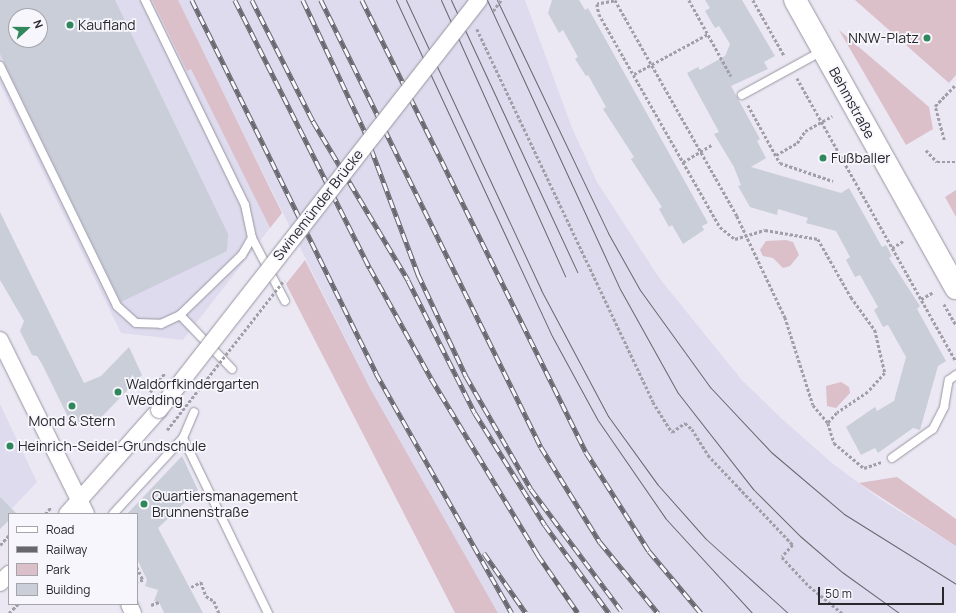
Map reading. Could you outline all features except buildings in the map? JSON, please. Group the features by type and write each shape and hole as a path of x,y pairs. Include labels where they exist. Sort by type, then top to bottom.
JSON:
{"street":[{"name":"Swinemünder Brücke","path":"70,513 82,508 479,0"},
{"name":"Behmstraße","path":"795,0 956,288"},
{"path":"0,340 82,508"},
{"path":"0,583 8,575"}],"lane":[{"path":"145,0 245,205 252,238 286,301"},
{"path":"742,95 823,51"},
{"path":"0,66 117,306 136,323 161,324 180,316 242,255 252,238"},
{"path":"180,316 232,369"},
{"path":"892,458 933,429 944,407 949,380 956,375"},
{"path":"114,513 183,438 194,412"},
{"path":"183,438 268,613"}],"path":[{"path":"828,423 837,413 868,392 885,373 875,330 851,297 818,239 765,230 745,236 735,239 720,228 599,14 597,4 615,0 737,216 745,236 785,317 812,405 828,423 834,443 864,468 892,458"},
{"path":"689,0 732,76"},
{"path":"753,0 956,361"},
{"path":"475,26 587,268 657,408 672,432 685,423 692,429 708,455 793,545 782,557 809,586 842,613"},
{"path":"634,74 708,34"},
{"path":"944,140 935,106 956,84"},
{"path":"742,95 780,163 833,181"},
{"path":"776,155 797,143 805,131 832,116"},
{"path":"683,162 700,150 713,144"},
{"path":"926,150 937,162 956,162"},
{"path":"892,248 903,242"},
{"path":"921,299 932,293"},
{"path":"0,545 8,536"},
{"path":"138,569 143,580 138,582"},
{"path":"191,587 201,582 206,596 214,601 219,613"},
{"path":"151,606 159,602"},
{"path":"9,613 17,605"}],"shaded area":[{"path":"0,0 152,0 187,70 191,68 270,228 183,340 121,333 0,84"},
{"path":"177,0 525,0 572,128 597,182 660,279 741,379 781,418 832,463 880,499 956,546 956,613 498,613 371,390"},
{"name":"Heinrich-Seidel-Grundschule","path":"0,404 37,482 0,521"}],"green space":[{"path":"152,0 178,0 282,213 270,228 191,69 187,71"},
{"name":"NNW-Platz","path":"855,0 956,0 956,75 949,83"},
{"path":"839,30 929,107 933,129 906,145"},
{"path":"956,190 956,217 945,197"},
{"path":"786,240 793,242 799,255 790,266 783,268 773,258 763,256 760,250 766,241"},
{"path":"305,260 371,390 498,613 455,613 286,284"},
{"path":"841,382 849,387 850,393 836,408 827,406 826,386"},
{"path":"897,477 956,519 956,546 859,483"}],"tram line":[{"path":"396,0 552,336 597,419 666,519 752,613"},
{"path":"406,0 541,290 608,416 658,485 706,539 788,613"},
{"path":"441,0 565,276"},
{"path":"451,0 577,272"},
{"path":"487,0 620,289 678,393 753,489 800,536 842,572 899,613"},
{"path":"497,0 608,233 640,290 710,387 771,452 844,514 956,584"}],"railway":[{"path":"192,0 376,373 512,613"},
{"path":"235,0 370,268 431,378 538,555 578,613"},
{"path":"252,0 313,121 408,280 475,413 545,525 609,613"},
{"path":"303,0 365,132 418,274 466,376 531,489 621,610"},
{"path":"321,0 541,447 600,542 658,613"},
{"path":"362,0 586,452 649,551 701,613"},
{"path":"484,553 526,613"}],"place":[{"name":"Kaufland","path":"70,25"},
{"name":"NNW-Platz","path":"927,38"},
{"name":"Fußballer","path":"823,158"},
{"name":"Waldorfkindergarten Wedding","path":"118,392"},
{"name":"Mond & Stern","path":"72,406"},
{"name":"Heinrich-Seidel-Grundschule","path":"10,446"},
{"name":"Quartiersmanagement Brunnenstraße","path":"144,504"}]}
